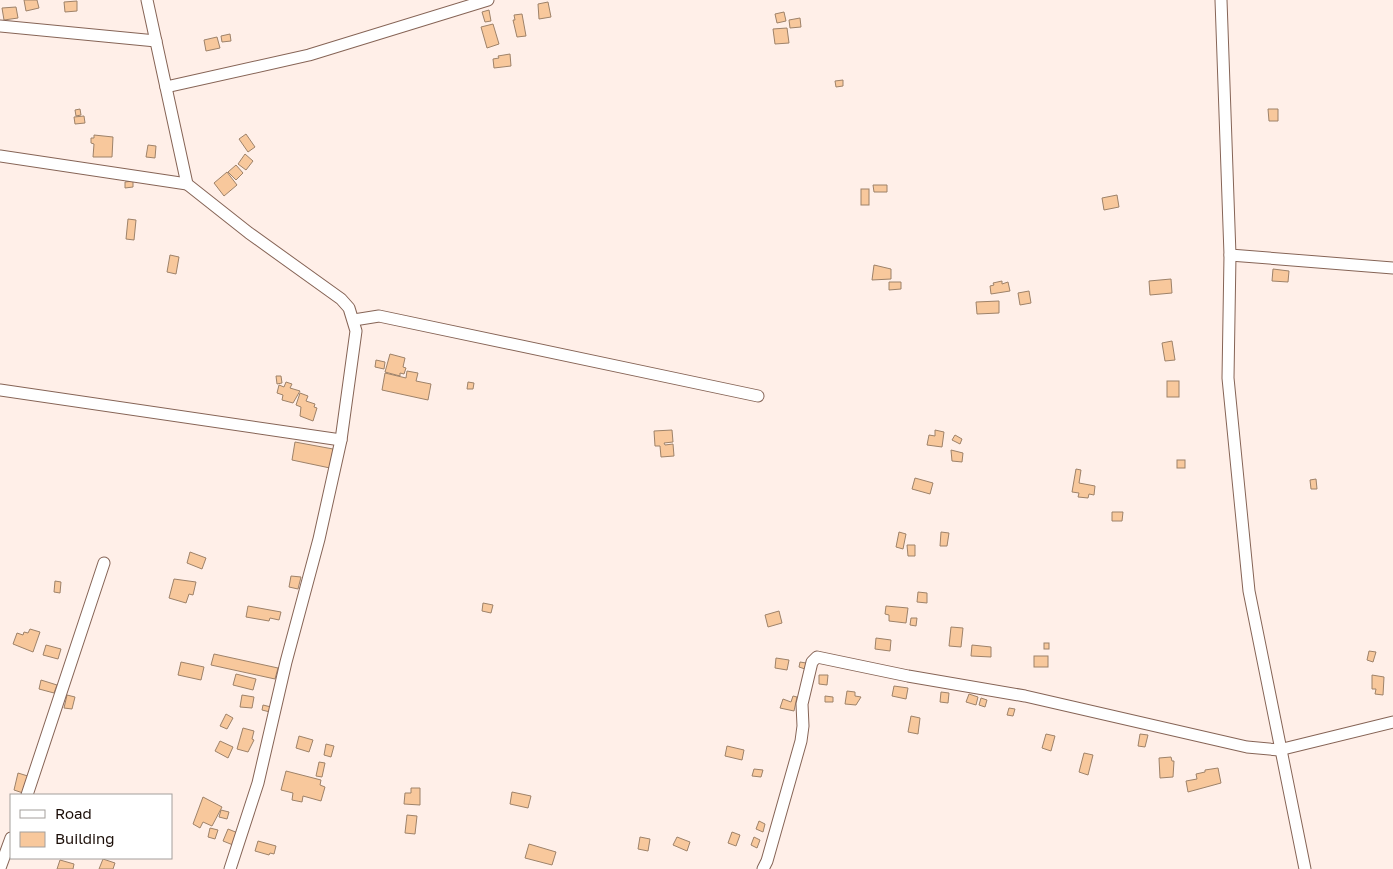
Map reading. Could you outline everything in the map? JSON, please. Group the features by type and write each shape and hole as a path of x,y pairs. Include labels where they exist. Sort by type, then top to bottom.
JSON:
{"street":[{"path":"147,0 187,184"},
{"path":"166,87 309,55 488,0"},
{"path":"1221,0 1230,255 1228,378 1249,591 1279,750 1305,869"},
{"path":"0,26 156,41"},
{"path":"0,156 187,184 249,233 342,299 349,308 354,320 356,331 341,440 319,539 286,662 258,783 230,869"},
{"path":"1230,255 1393,268"},
{"path":"354,320 379,316 758,396"},
{"path":"0,390 341,440"},
{"path":"27,794 104,563"},
{"path":"763,869 767,861 801,741 803,726 802,704 812,662 817,657 908,676 1034,698 1247,746 1279,750 1393,722"},
{"path":"4,869 0,868 10,841"}],"building":[{"path":"24,0 37,0 39,8 26,11"},
{"path":"77,1 77,11 65,12 64,2"},
{"path":"548,2 551,17 539,19 538,4"},
{"path":"16,7 18,18 4,20 2,8"},
{"path":"489,10 491,21 485,22 482,12"},
{"path":"784,12 786,21 777,23 775,14"},
{"path":"522,14 526,36 517,37 513,20 515,20 514,15"},
{"path":"800,18 801,27 790,28 789,20"},
{"path":"493,24 499,44 487,48 481,27"},
{"path":"787,28 789,43 775,44 773,29"},
{"path":"230,34 231,41 222,42 221,36"},
{"path":"217,37 220,48 206,51 204,40"},
{"path":"510,54 511,66 494,68 493,59"},
{"path":"843,80 843,86 836,87 835,81"},
{"path":"80,109 81,115 76,116 75,110"},
{"path":"1268,109 1278,109 1278,121 1269,121"},
{"path":"84,116 85,123 75,124 74,117"},
{"path":"246,134 255,147 248,152 239,139"},
{"path":"94,135 113,137 112,157 93,157 94,144 91,143 91,138 94,138"},
{"path":"148,145 156,146 155,158 146,157"},
{"path":"245,154 253,161 246,170 238,164"},
{"path":"236,165 243,173 236,180 228,172"},
{"path":"227,172 237,185 224,196 214,183"},
{"path":"133,181 133,187 125,188 125,182"},
{"path":"873,185 887,185 887,192 874,192"},
{"path":"861,189 869,189 869,205 861,205"},
{"path":"1117,195 1119,207 1104,210 1102,198"},
{"path":"128,219 136,220 134,240 126,239"},
{"path":"170,255 179,257 176,274 167,272"},
{"path":"874,265 891,269 891,279 872,280"},
{"path":"1273,269 1289,271 1288,282 1272,281"},
{"path":"1171,279 1172,293 1150,295 1149,281"},
{"path":"1002,281 1002,284 1008,282 1010,291 991,294 990,286 994,285 993,283"},
{"path":"889,282 901,282 901,289 889,290"},
{"path":"1029,291 1031,303 1020,305 1018,293"},
{"path":"999,301 999,313 977,314 976,302"},
{"path":"1172,341 1175,360 1165,361 1162,343"},
{"path":"390,354 405,358 403,367 406,368 404,374 400,373 400,376 385,372"},
{"path":"376,360 385,362 384,369 375,367"},
{"path":"407,371 418,373 416,381 431,384 428,400 382,390 385,373 406,378"},
{"path":"276,376 281,376 282,383 277,384"},
{"path":"1167,381 1179,381 1179,397 1167,397"},
{"path":"286,382 292,384 290,388 300,391 293,403 282,400 283,395 277,393 279,385 284,387"},
{"path":"468,382 474,383 473,389 467,389"},
{"path":"300,393 308,396 306,401 315,404 314,407 317,408 313,421 300,416 301,407 296,405"},
{"path":"672,430 673,442 664,443 665,445 673,444 674,456 661,457 660,446 655,446 654,431"},
{"path":"935,430 944,432 942,447 927,445 929,435 935,436"},
{"path":"955,435 962,439 960,444 952,440"},
{"path":"295,442 333,449 330,468 292,460"},
{"path":"951,450 963,453 962,462 952,461"},
{"path":"1177,460 1185,460 1185,468 1177,468"},
{"path":"1076,469 1081,470 1079,483 1095,486 1094,495 1089,494 1088,498 1078,497 1079,493 1072,492"},
{"path":"915,478 933,483 930,494 912,489"},
{"path":"1316,479 1317,489 1311,489 1310,480"},
{"path":"1112,512 1123,512 1122,521 1112,521"},
{"path":"899,532 906,534 903,549 896,547"},
{"path":"941,532 949,533 947,546 940,546"},
{"path":"907,545 915,545 915,556 908,556"},
{"path":"190,552 206,558 202,569 187,563"},
{"path":"291,576 301,577 298,589 289,587"},
{"path":"174,579 196,582 193,595 189,594 186,603 169,598"},
{"path":"55,581 61,582 60,593 54,592"},
{"path":"918,592 927,593 927,603 917,602"},
{"path":"483,603 493,605 491,613 482,611"},
{"path":"248,606 281,612 279,620 270,618 269,621 246,617"},
{"path":"886,606 908,608 906,623 889,621 889,615 885,614"},
{"path":"779,611 782,623 768,627 765,615"},
{"path":"911,618 917,618 916,626 910,625"},
{"path":"951,627 963,628 961,647 949,646"},
{"path":"30,629 40,632 33,652 13,644 17,633 23,635 24,632 28,633"},
{"path":"876,638 891,640 890,651 875,649"},
{"path":"1044,643 1049,643 1049,649 1044,649"},
{"path":"46,645 61,649 58,659 43,655"},
{"path":"972,645 991,647 991,657 971,656"},
{"path":"1369,651 1376,652 1373,662 1367,660"},
{"path":"214,654 278,668 275,679 211,665"},
{"path":"1034,656 1048,656 1048,667 1034,667"},
{"path":"776,658 789,660 787,670 775,668"},
{"path":"181,662 204,667 201,680 178,675"},
{"path":"800,662 806,663 805,669 799,667"},
{"path":"236,674 256,679 253,690 233,685"},
{"path":"819,675 828,675 827,685 819,684"},
{"path":"1372,675 1384,677 1383,695 1375,694 1376,689 1372,689"},
{"path":"41,680 57,685 54,693 39,689"},
{"path":"894,686 908,688 906,699 892,696"},
{"path":"847,691 855,692 855,696 861,697 856,705 845,704"},
{"path":"941,692 949,693 948,703 940,702"},
{"path":"969,694 978,697 976,705 966,702"},
{"path":"67,695 75,697 72,709 64,708"},
{"path":"242,695 254,697 252,708 240,707"},
{"path":"793,696 797,697 794,711 780,708 783,699 791,702"},
{"path":"825,696 833,697 833,702 825,702"},
{"path":"981,698 987,700 985,707 979,705"},
{"path":"263,705 271,707 270,712 262,710"},
{"path":"1009,708 1015,709 1013,716 1007,715"},
{"path":"226,714 233,718 227,729 220,726"},
{"path":"911,716 920,718 918,734 908,732"},
{"path":"243,728 254,731 252,739 254,740 248,752 237,749"},
{"path":"1046,734 1055,736 1051,751 1042,748"},
{"path":"1140,734 1148,735 1145,747 1138,746"},
{"path":"299,736 313,740 309,752 296,748"},
{"path":"220,741 233,747 228,758 215,751"},
{"path":"326,744 334,746 331,757 324,755"},
{"path":"727,746 744,750 742,760 725,756"},
{"path":"1084,753 1093,755 1088,775 1079,772"},
{"path":"1171,757 1172,761 1174,761 1173,777 1160,778 1159,758"},
{"path":"319,762 325,763 322,777 316,776"},
{"path":"1218,768 1221,783 1188,792 1186,781 1197,779 1196,774 1205,772 1205,770"},
{"path":"754,769 763,770 761,777 752,776"},
{"path":"286,771 321,780 320,785 325,787 321,801 303,796 302,802 292,800 293,793 281,790"},
{"path":"18,773 31,777 26,794 14,790"},
{"path":"411,788 420,788 420,805 404,804 405,793 411,793"},
{"path":"512,792 531,796 528,808 510,804"},
{"path":"203,797 222,807 212,826 203,822 200,828 193,824"},
{"path":"221,810 229,812 227,819 219,817"},
{"path":"407,815 417,816 415,834 405,833"},
{"path":"759,821 765,824 763,832 756,829"},
{"path":"210,828 218,830 215,839 208,837"},
{"path":"228,829 238,833 233,845 223,841"},
{"path":"732,832 740,835 736,846 728,843"},
{"path":"640,837 650,839 648,851 638,849"},
{"path":"677,837 690,842 687,851 673,845"},
{"path":"754,837 760,840 757,848 751,845"},
{"path":"258,841 276,846 274,854 270,853 269,855 255,851"},
{"path":"529,844 556,852 552,865 525,858"},
{"path":"103,859 115,863 113,869 99,869"},
{"path":"60,860 74,864 73,869 57,869"}]}
